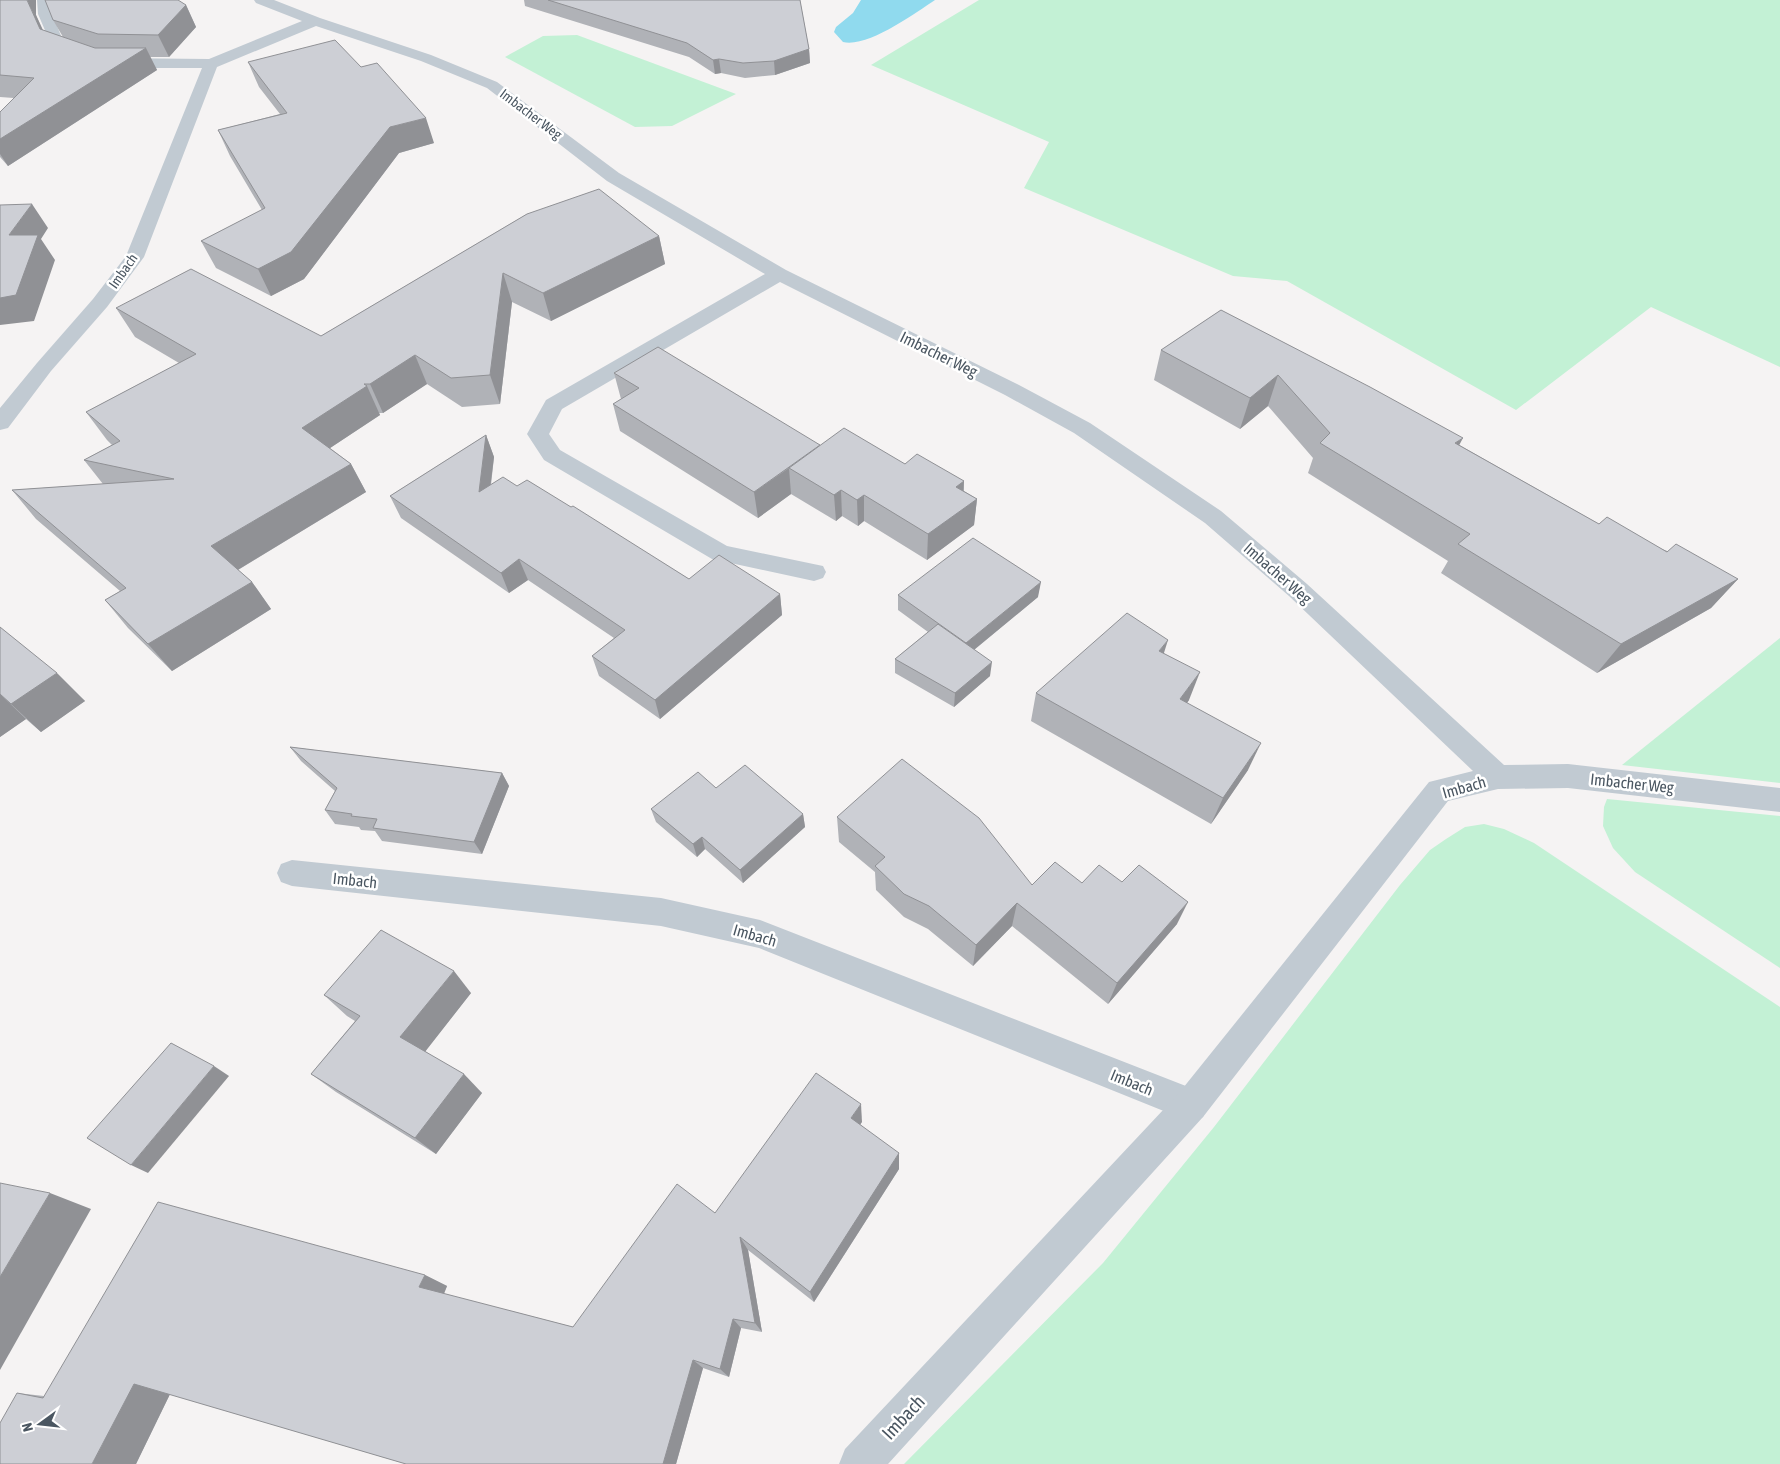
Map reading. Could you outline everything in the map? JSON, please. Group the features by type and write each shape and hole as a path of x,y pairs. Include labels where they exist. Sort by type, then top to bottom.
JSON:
{"street":[{"path":"44,0 45,14 58,46 108,63 211,64 315,21"},
{"name":"Imbacher Weg","path":"261,0 315,21 426,58 492,85 613,177 779,274 1012,390 1082,428 1213,517 1298,590 1498,777 1568,776 1780,800"},
{"name":"Imbach","path":"0,423 44,367 100,303 135,256 211,64"},
{"path":"779,274 554,404 538,434 552,455 721,553 814,572"},
{"name":"Imbach","path":"860,1464 1191,1105 1439,791 1498,777"},
{"name":"Imbach","path":"292,873 661,912 760,934 1191,1105"}],"green space":[{"path":"979,0 1780,0 1780,367 1651,307 1516,410 1287,281 1233,276 1024,188 1049,142 871,65"},
{"path":"577,35 736,94 672,126 635,127 505,57 543,36"},
{"path":"1780,638 1780,783 1622,765"},
{"path":"1607,799 1780,816 1780,968 1635,872 1613,848 1603,826 1604,807"},
{"path":"1484,824 1504,829 1534,843 1780,1007 1780,1464 904,1464 1103,1263 1214,1127 1400,885 1430,850 1465,827"}],"water":[{"path":"861,0 935,0 904,21 878,35 865,40 843,42 834,32 836,27 853,13"}],"building":[{"path":"0,0 27,0 40,29 95,48 146,48 0,139 0,112 34,78 0,75"},
{"path":"45,0 178,0 186,5 158,35 98,34 53,20"},
{"path":"548,0 800,0 809,49 774,61 743,63 719,59 713,60 687,43"},
{"path":"335,40 361,67 377,63 426,118 390,127 291,252 258,269 201,241 265,208 218,130 287,113 248,62"},
{"path":"599,189 659,236 543,293 503,273 490,375 451,378 415,355 370,384 364,384 367,386 302,428 351,464 211,546 252,582 148,644 105,600 126,588 12,490 174,479 84,460 120,441 86,412 196,354 116,308 191,269 321,336 527,214"},
{"path":"32,204 9,235 38,235 16,295 0,298 0,205"},
{"path":"1221,310 1370,387 1463,438 1455,443 1599,524 1607,517 1667,552 1676,544 1738,579 1621,644 1458,544 1470,534 1320,443 1330,433 1278,375 1250,398 1161,350"},
{"path":"658,347 820,445 754,492 613,404 639,388 614,373"},
{"path":"844,428 905,464 917,454 964,481 956,487 977,499 928,534 864,495 857,500 841,490 834,495 789,468"},
{"path":"486,435 479,492 503,477 517,486 527,480 571,507 573,506 689,579 719,555 780,594 655,700 592,656 625,630 519,559 501,573 390,496"},
{"path":"973,538 1041,582 966,643 898,595"},
{"path":"1127,613 1168,640 1159,651 1200,672 1180,699 1261,743 1223,798 1036,693"},
{"path":"938,624 992,662 955,693 895,659"},
{"path":"0,627 57,673 11,704 0,694"},
{"path":"290,747 502,773 474,842 373,828 377,819 325,810 337,788"},
{"path":"902,759 979,818 1032,885 1055,862 1082,883 1099,865 1122,882 1139,865 1188,902 1117,983 1017,903 976,945 929,906 904,894 875,866 885,857 837,817"},
{"path":"745,765 803,814 740,870 702,837 693,844 651,809 698,772 716,788"},
{"path":"381,930 454,971 400,1037 464,1074 415,1138 311,1074 360,1016 324,995"},
{"path":"171,1043 214,1066 131,1165 87,1138"},
{"path":"816,1073 861,1104 851,1118 899,1153 810,1292 740,1237 755,1323 733,1319 720,1369 693,1360 663,1464 406,1464 134,1384 92,1464 0,1464 0,1423 17,1393 43,1398 158,1202 425,1275 419,1287 573,1327 677,1184 715,1213"},
{"path":"0,1183 50,1193 0,1277"}]}
